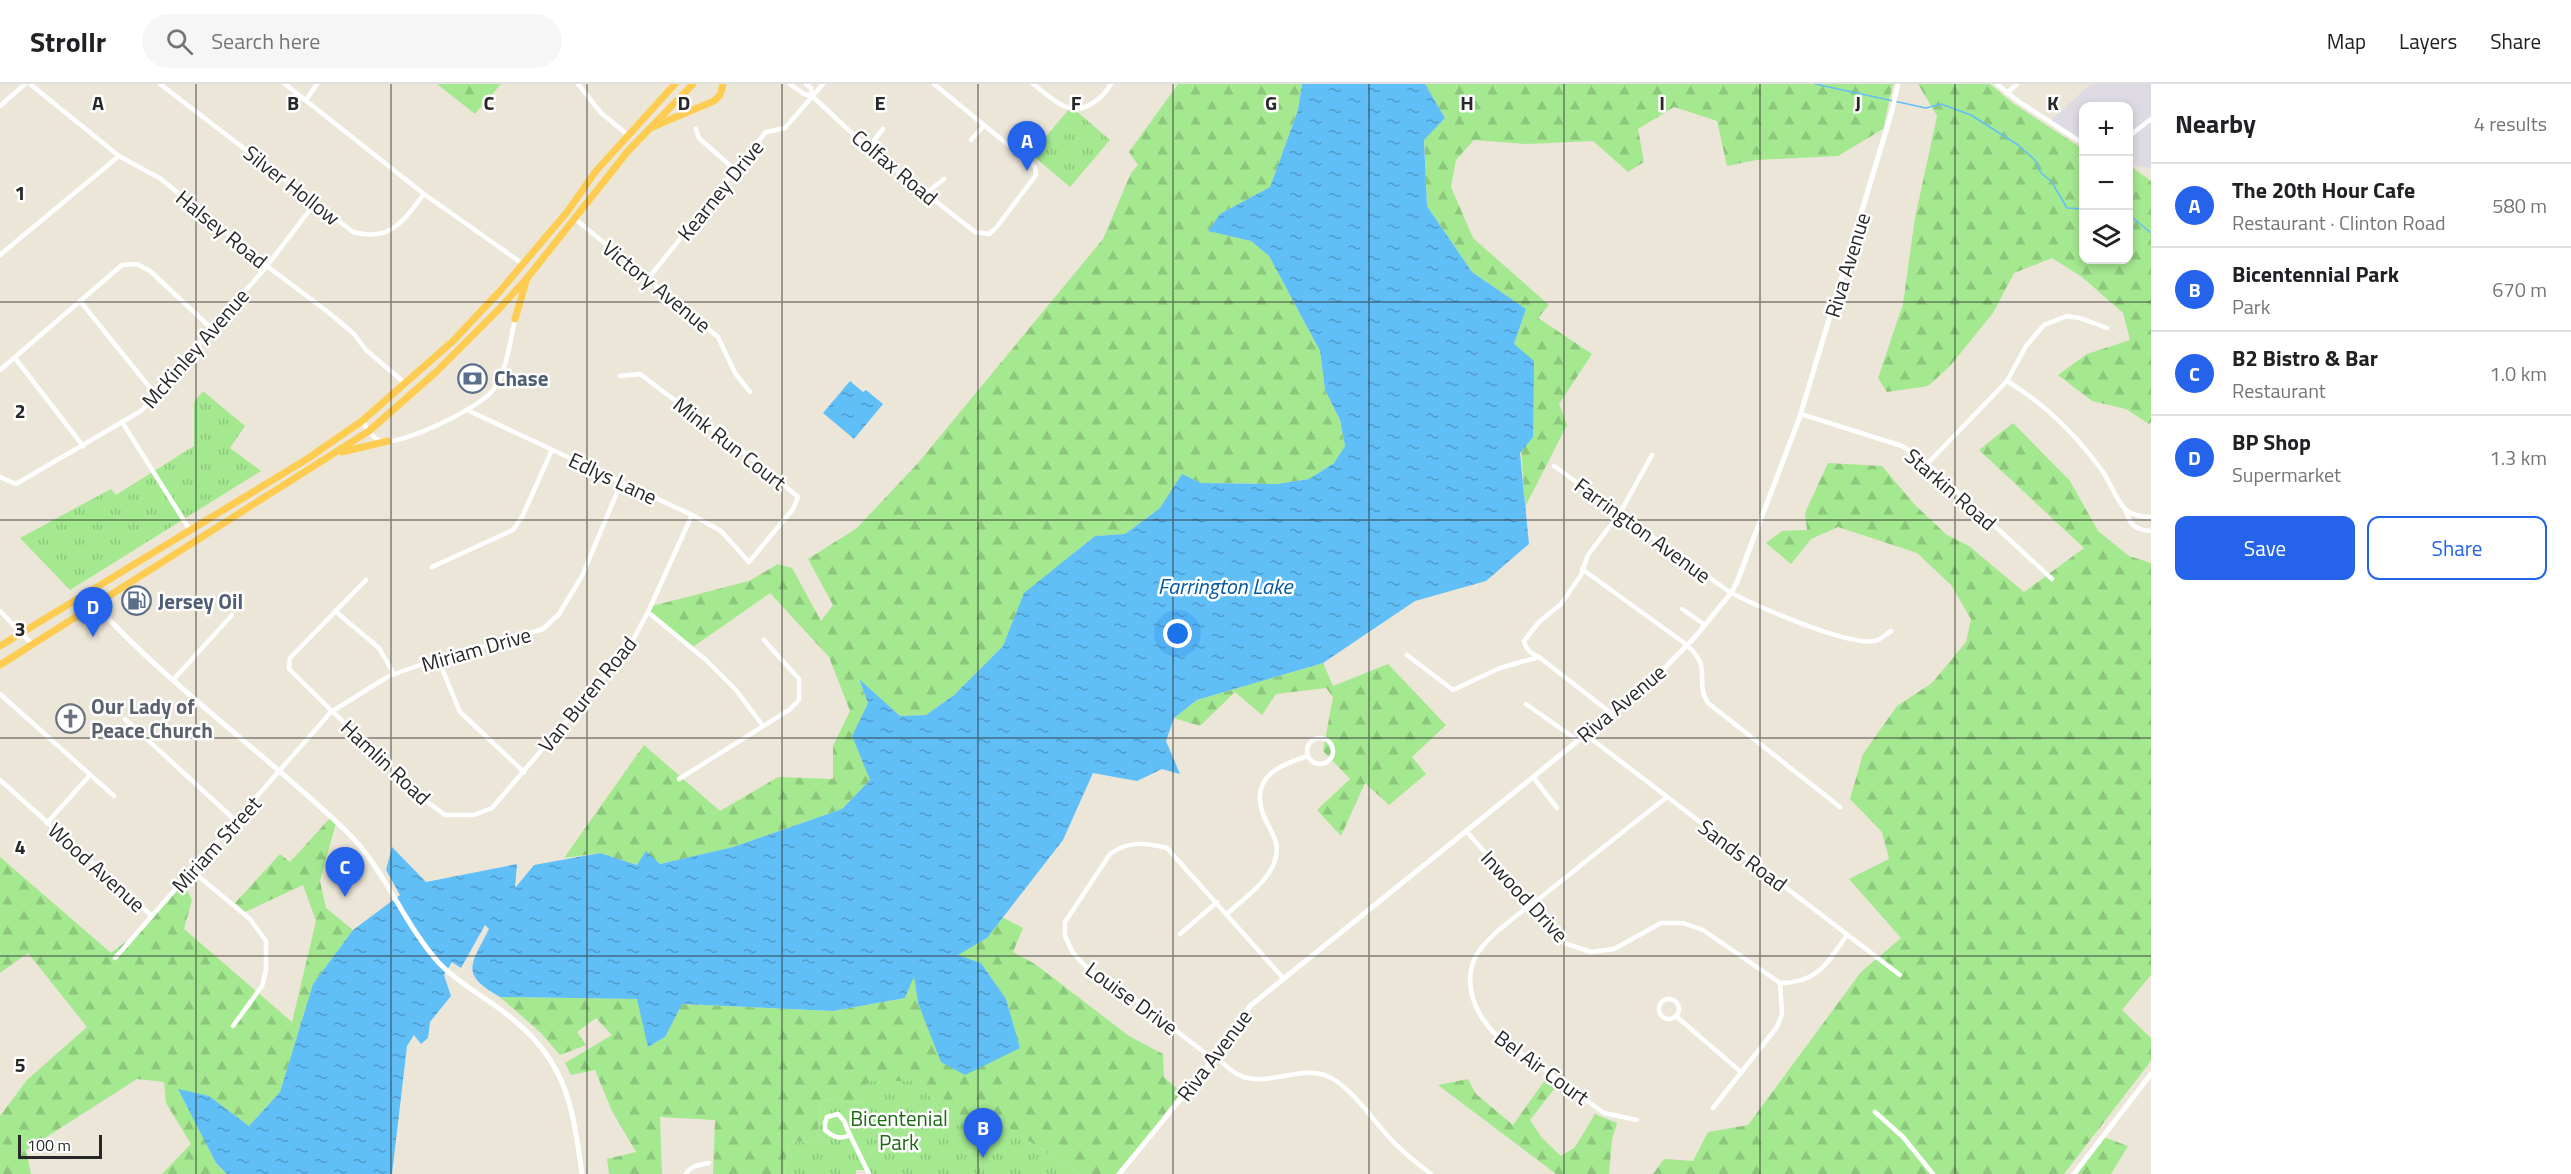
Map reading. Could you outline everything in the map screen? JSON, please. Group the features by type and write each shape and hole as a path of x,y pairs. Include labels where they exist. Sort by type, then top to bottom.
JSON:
{"highway":[{"path":"0,646 307,459 360,422 406,384 453,341 523,264 567,212 596,171 675,84"},
{"path":"0,665 369,431 436,372 499,309 528,277 648,129 693,84"},
{"path":"648,129 714,101 720,95 723,84"},
{"path":"567,212 574,218"},
{"path":"515,319 528,277"},
{"path":"499,309 509,309 515,319"},
{"path":"334,455 388,441"}],"street":[{"path":"0,106 25,84"},
{"name":"Halsey Road","path":"30,84 119,156 161,179 354,334 366,350 406,384"},
{"name":"Silver Hollow","path":"160,84 353,232 367,236 392,230 404,221 424,194"},
{"path":"285,84 424,194 523,264"},
{"path":"306,100 317,84"},
{"path":"578,84 601,113 628,135"},
{"name":"Colfax Road","path":"790,84 804,94 812,96 868,148 926,194 981,234 989,234 1036,175 1035,167 984,125"},
{"name":"Colfax Road","path":"806,84 811,88 812,96"},
{"name":"Kearney Drive","path":"647,280 766,132 784,128 823,84"},
{"path":"934,84 984,125 971,140"},
{"path":"1034,84 1064,106 1074,108 1089,106 1106,93 1111,84"},
{"path":"1997,84 2079,141"},
{"path":"2007,93 2017,84"},
{"name":"Riva Avenue","path":"1119,1174 1214,1057 1250,1006 1653,680 1705,625 1731,593 1801,414 1892,111 1897,87"},
{"path":"2133,133 2151,119"},
{"path":"696,129 699,138 735,170"},
{"path":"868,148 883,129"},
{"path":"0,255 119,156"},
{"path":"926,194 944,180"},
{"name":"McKinley Avenue","path":"0,477 16,484 141,411 267,266 315,203"},
{"name":"Victory Avenue","path":"574,218 718,337 735,373 750,392"},
{"path":"0,370 122,266 137,264 150,271 212,329"},
{"path":"80,301 155,394"},
{"path":"1927,464 2007,381 2031,340 2044,325 2054,319 2067,316 2080,318 2107,328"},
{"path":"360,422 377,440 388,441 410,436 486,399 495,388 504,364 515,319"},
{"path":"15,358 83,446"},
{"name":"Mink Run Court","path":"620,376 640,374 763,467 798,497 793,509 748,562"},
{"path":"2007,381 2030,395 2067,428 2102,471 2133,526 2140,531 2151,531"},
{"name":"Edlys Lane","path":"467,410 692,515 721,531 748,562"},
{"name":"Starkin Road","path":"1801,414 1902,446 1927,464 2052,579"},
{"path":"122,422 190,530"},
{"path":"432,567 513,530 522,517 552,450"},
{"path":"1611,713 1534,655 1524,644 1525,638 1539,622 1561,604 1581,575 1588,555 1620,513 1652,455"},
{"name":"Farrington Avenue","path":"1554,466 1731,593 1750,603 1855,639 1878,640 1891,631"},
{"name":"Miriam Drive","path":"281,772 332,712 394,674 438,659 543,630 559,614 582,576 621,483"},
{"path":"2126,510 2144,518 2151,517"},
{"name":"Van Buren Road","path":"524,772 628,649 648,612 692,515"},
{"path":"1582,569 1687,645 1696,655 1701,666 1702,690 1708,702 1840,807"},
{"path":"366,579 335,611 379,648 394,674"},
{"path":"86,594 174,679 346,831 382,875 421,939 440,963 458,980 515,1021 546,1052 554,1063 567,1093 582,1174"},
{"path":"1682,609 1705,625"},
{"path":"0,611 32,644"},
{"name":"Hamlin Road","path":"335,611 290,658 289,665 292,674 418,795 445,814 474,814 492,808 524,772"},
{"path":"648,612 713,667 736,690 764,726"},
{"path":"174,679 232,615"},
{"path":"679,780 789,710 799,700 801,687 799,679 764,640"},
{"path":"1407,655 1453,690 1500,668 1539,657"},
{"path":"438,659 460,712 524,772"},
{"path":"0,694 114,796"},
{"path":"1526,704 1577,740"},
{"path":"125,719 236,821"},
{"name":"Sands Road","path":"1585,734 1900,975"},
{"path":"1316,739 1324,739 1332,747 1332,755 1324,763 1316,763 1308,756 1308,747 1316,739"},
{"path":"1227,914 1266,877 1274,863 1275,835 1262,812 1260,798 1267,777 1284,763 1308,756"},
{"name":"Miriam Street","path":"152,916 281,772"},
{"path":"47,822 90,775"},
{"path":"1533,777 1557,808"},
{"name":"Wood Avenue","path":"0,780 152,916 115,958"},
{"name":"Bel Air Court","path":"1637,1120 1604,1113 1496,1035 1482,1021 1473,1000 1471,987 1474,960 1498,932 1667,797"},
{"name":"Inwood Drive","path":"1467,832 1564,943 1591,951 1614,949 1661,923 1683,923 1703,930 1780,983"},
{"name":"Louise Drive","path":"1284,979 1167,848 1146,843 1120,846 1110,854 1065,922 1065,936 1073,953 1087,968 1128,994 1233,1072 1252,1079 1311,1072 1330,1077 1367,1109 1404,1152 1431,1174"},
{"path":"192,871 250,919 266,941 266,970 262,987 233,1026"},
{"path":"1180,934 1217,902"},
{"path":"1713,1108 1777,1028 1782,1014 1780,983 1798,983 1822,970 1847,935"},
{"path":"1671,999 1677,1003 1679,1011 1676,1016 1668,1019 1661,1016 1659,1010 1663,1001 1671,999"},
{"path":"1676,1016 1742,1072"},
{"path":"2074,1174 2151,1074"},
{"path":"1875,1112 1903,1137 1933,1174"},
{"path":"850,1135 843,1138 832,1136 825,1130 827,1117 838,1114 844,1121 869,1174"},
{"path":"686,1174 696,1165 709,1163"}],"shaded area":[{"path":"2091,84 2151,84 2151,168 2133,165 2133,102 2079,102 2079,142 2048,123"}],"green space":[{"path":"437,84 501,84 475,114"},
{"path":"1178,84 1302,84 1298,110 1270,187 1220,214 1209,231 1251,241 1269,256 1320,351 1325,390 1340,420 1345,446 1334,463 1309,479 1277,484 1201,483 1182,475 1160,508 1125,534 1095,536 1025,593 1003,646 954,695 926,715 900,716 859,680 868,703 852,736 870,780 842,809 733,847 660,864 637,865 600,853 564,858 644,745 720,811 778,777 833,779 833,746 850,711 829,657 770,593 690,649 649,614 652,606 749,581 778,564 792,568 821,621 833,605 808,559 857,528 918,463 1103,239 1131,173 1138,165 1129,152"},
{"path":"1425,84 1893,84 1883,129 1838,156 1756,160 1727,166 1717,121 1674,107 1638,129 1644,162 1628,172 1593,141 1527,144 1474,140 1456,160 1451,187 1473,238 1549,305 1538,318 1592,354 1559,404 1567,425 1525,507 1514,344 1526,309 1472,272 1427,206 1424,139 1445,118"},
{"path":"1918,84 1990,84 2014,104 2079,146 2079,264 2133,264 2133,168 2151,181 2151,422 2149,424 2126,409 2092,401 2058,375 2087,354 2130,340 2123,313 2082,277 2052,258 2014,273 1993,313 1950,366 1928,386 1887,392 1878,378 1903,304 1915,218 1937,116"},
{"path":"1070,108 1110,140 1070,187 1031,154"},
{"path":"203,391 245,426 230,448 261,471 70,590 20,538 111,489 116,495 194,446 194,402"},
{"path":"2013,423 2070,481 2098,531 2129,556 2151,563 2151,975 2122,1010 2151,1038 2151,1061 2064,1174 1653,1174 1664,1159 1693,1161 1708,1132 1748,1125 1861,972 1901,938 1849,879 1889,859 1882,832 1850,799 1863,754 1897,706 1932,683 1966,642 1971,619 1951,585 1917,553 1838,527 1811,539 1791,564 1766,543 1782,531 1807,530 1805,513 1828,463 1882,466 1915,505 1947,535 1969,546 2024,592 2084,548 1979,450"},
{"path":"1323,663 1333,686 1388,664 1446,725 1412,757 1426,774 1389,805 1365,783 1341,836 1317,810 1350,779 1323,751 1333,697 1326,688 1276,694 1262,715 1235,692 1200,726 1174,718 1197,700"},
{"path":"330,818 336,823 320,881 326,908 353,930 313,984 280,1092 249,1126 209,1096 179,1090 216,1163 227,1174 162,1174 191,1144 166,1103 164,1082 137,1079 26,1150 31,1174 0,1174 0,1116 27,1080 87,1027 28,953 0,973 0,857 111,953 145,927 182,880 192,900 184,929 292,1022 316,921 303,885 245,912 235,903 280,854 290,862"},
{"path":"1002,917 1023,928 1013,952 1035,964 1129,1036 1163,1054 1164,1077 1181,1092 1120,1174 1080,1174 1004,1125 988,1146 976,1146 962,1117 940,1110 920,1081 867,1081 865,1103 821,1100 817,1141 788,1142 784,1174 713,1174 715,1120 660,1117 662,1174 609,1174 607,1159 636,1152 612,1111 595,1070 571,1075 565,1063 612,1035 596,1018 577,1032 586,1045 560,1055 540,1032 500,997 638,999 648,1047 665,1037 681,1004 833,1011 905,998 914,975 918,1003 1019,1048 1006,999 981,963 957,955 987,938"},
{"path":"1468,1079 1476,1094 1513,1125 1545,1080 1555,1088 1530,1120 1542,1138 1561,1156 1575,1147 1595,1114 1617,1123 1612,1140 1609,1174 1556,1174 1438,1085"},
{"name":"Bicentenial Park","path":"867,1081 920,1081 940,1110 962,1117 976,1146 988,1146 1004,1125 1080,1174 867,1174 867,1170 856,1170 856,1174 784,1174 788,1142 817,1141 821,1100 864,1103"},
{"path":"2101,1136 2128,1146 2111,1174 2073,1174"}],"water":[{"name":"Farrington Lake","path":"1302,84 1425,84 1445,118 1424,140 1427,206 1472,272 1526,309 1514,344 1534,361 1533,437 1520,453 1529,544 1486,581 1415,601 1323,663 1197,700 1174,718 1166,741 1180,774 1162,769 1137,781 1093,773 1063,840 987,938 958,955 981,963 1006,999 1020,1048 965,1075 941,1062 918,1003 914,976 905,998 833,1011 682,1004 665,1037 648,1047 637,999 500,997 487,989 478,982 472,968 477,952 489,929 485,925 461,968 452,962 444,975 451,996 430,1022 428,1038 421,1044 414,1035 407,1046 392,1174 227,1174 216,1163 178,1089 209,1096 249,1126 280,1092 313,984 353,930 400,895 386,870 392,847 426,882 517,864 515,888 534,865 600,853 637,865 646,851 660,864 733,847 842,809 870,780 852,736 868,703 859,679 900,716 926,715 954,695 1003,646 1024,593 1095,536 1125,534 1160,508 1182,474 1201,483 1277,484 1309,479 1334,463 1345,446 1340,420 1325,390 1320,351 1269,256 1251,241 1208,231 1220,214 1270,187 1298,110"},
{"path":"850,381 883,404 854,439 823,413"}],"waterway":[{"path":"1815,84 1926,108 1941,104 1971,115 2018,145 2034,159 2041,173 2051,181 2067,208 2079,209"},
{"path":"2133,218 2151,233"}],"place":[{"name":"The 20th Hour Cafe","path":"1027,171"},
{"name":"Chase","path":"473,378"},
{"name":"Jersey Oil","path":"137,601"},
{"name":"BP Shop","path":"93,637"},
{"name":"Our Lady of Peace Church","path":"70,718"},
{"name":"B2 Bistro & Bar","path":"345,897"},
{"name":"Bicentennial Park","path":"983,1158"}]}
